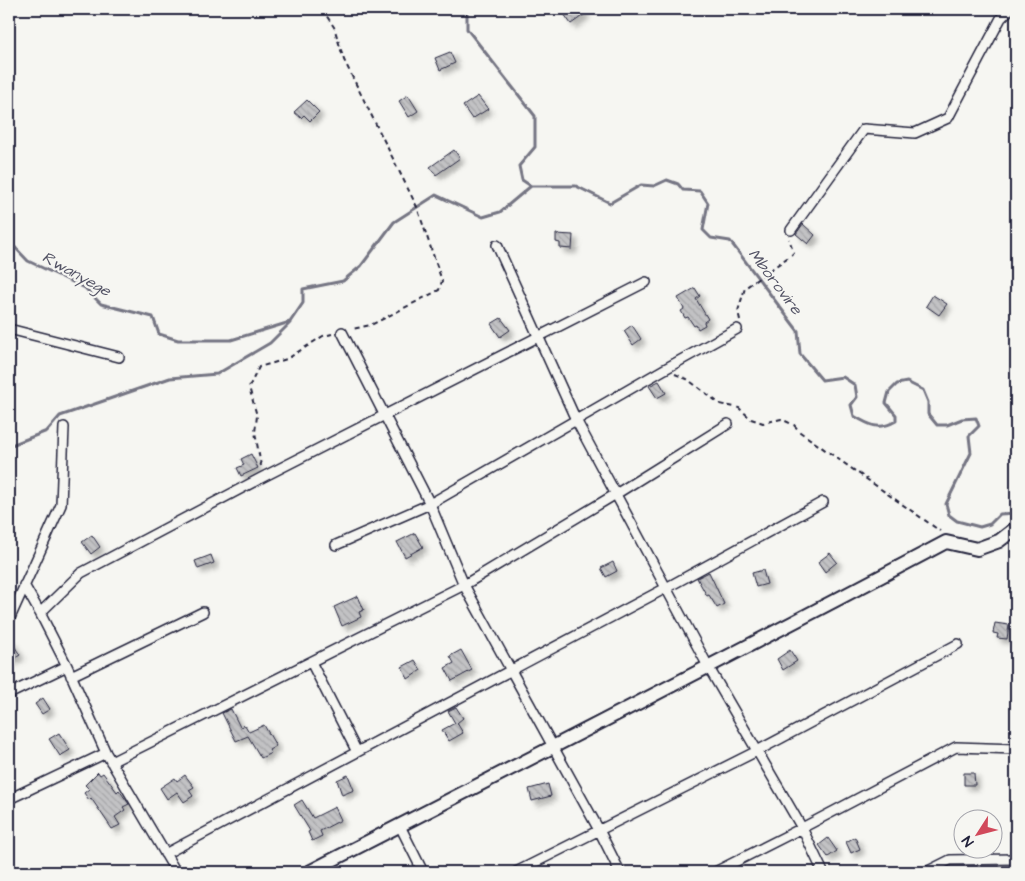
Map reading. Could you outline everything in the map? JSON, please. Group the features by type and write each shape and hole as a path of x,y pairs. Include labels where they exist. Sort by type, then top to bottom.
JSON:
{"street":[{"path":"791,230 864,129 915,133 948,118 1001,18 1010,9"},
{"path":"497,245 576,420 709,668 802,828 824,872"},
{"path":"40,613 81,573 263,477 646,282"},
{"path":"9,328 119,357"},
{"path":"336,545 430,504 737,329"},
{"path":"342,332 430,504 464,585 599,830 620,872"},
{"path":"111,762 464,585 728,424"},
{"path":"9,620 61,505 64,427"},
{"path":"164,854 666,588 823,502"},
{"path":"309,872 552,746 709,668 946,542 977,549 999,541 1016,528"},
{"path":"24,585 67,666 106,753 176,872"},
{"path":"71,676 203,612"},
{"path":"516,872 757,751 958,644"},
{"path":"311,662 357,752"},
{"path":"9,694 67,666"},
{"path":"715,872 956,747 1016,749"},
{"path":"9,799 106,753"},
{"path":"400,826 423,872"},
{"path":"926,872 950,860 1016,859"}],"path":[{"path":"263,477 255,432 257,416 249,387 259,367 287,359 323,336 371,325 439,290 442,281 417,207 344,60 334,27 322,9"},
{"path":"737,329 740,323 738,311 745,288 794,253 788,236 791,230"},
{"path":"663,370 687,379 720,404 739,408 751,419 762,423 781,419 794,425 800,432 940,530 946,542"}],"building":[{"path":"571,9 582,9 585,14 571,24 564,14"},
{"path":"450,52 455,63 440,70 435,58"},
{"path":"408,95 418,111 409,117 399,101"},
{"path":"478,96 488,109 472,119 463,106"},
{"path":"307,100 319,112 310,121 304,115 301,118 294,112"},
{"path":"454,150 460,158 436,175 430,167"},
{"path":"803,224 815,235 808,244 796,234"},
{"path":"556,234 573,235 572,249 560,248 560,243 556,242"},
{"path":"695,288 700,296 696,299 708,319 704,322 705,325 698,329 688,317 685,318 681,311 684,309 678,298"},
{"path":"933,295 947,304 939,315 926,306"},
{"path":"501,318 510,330 500,337 491,324"},
{"path":"632,325 641,339 633,345 624,331"},
{"path":"659,381 666,393 657,398 649,386"},
{"path":"251,454 258,468 241,476 237,468 244,465 241,459"},
{"path":"415,533 423,547 405,557 397,542"},
{"path":"92,535 100,547 91,554 82,542"},
{"path":"830,553 837,562 825,572 818,562"},
{"path":"211,555 214,563 198,569 195,561"},
{"path":"613,562 617,571 606,577 601,568"},
{"path":"763,570 767,584 756,587 752,573"},
{"path":"709,572 724,604 717,608 709,595 707,596 697,578"},
{"path":"358,596 364,610 359,612 361,617 342,626 334,607"},
{"path":"995,623 1009,625 1007,639 997,638 998,634 993,633"},
{"path":"9,638 20,655 9,662"},
{"path":"461,650 472,670 452,681 445,668 454,663 450,656"},
{"path":"790,650 797,661 783,670 777,659"},
{"path":"415,660 421,670 408,679 402,667"},
{"path":"43,698 50,709 42,714 35,704"},
{"path":"456,707 463,718 457,723 463,733 449,741 442,730 455,723 448,711"},
{"path":"231,709 240,727 245,725 249,732 264,725 276,746 269,750 271,753 261,758 248,736 236,741 222,713"},
{"path":"59,733 70,750 60,756 49,739"},
{"path":"98,772 100,775 103,773 129,804 123,807 125,810 115,817 120,825 112,829 91,798 89,800 84,793 89,789 85,785"},
{"path":"964,773 974,773 975,785 964,785"},
{"path":"185,775 194,787 189,790 193,796 184,802 177,792 167,799 160,788 175,778 177,781"},
{"path":"348,775 354,790 342,795 337,780"},
{"path":"548,784 551,796 532,801 529,789"},
{"path":"302,800 313,818 335,807 341,820 320,831 322,836 312,841 308,832 310,831 294,805"},
{"path":"855,837 860,849 851,853 846,842"},
{"path":"828,838 837,851 828,857 819,845"}],"waterway":[{"name":"Mborovire","path":"467,9 467,29 535,116 535,147 519,166 522,180 531,186 576,186 610,203 641,185 654,186 667,180 678,184 683,190 700,191 708,203 703,230 711,238 730,241 798,331 800,354 822,380 843,377 855,385 857,397 851,405 854,416 874,426 884,426 896,421 896,415 886,403 889,392 897,384 907,382 923,390 928,402 928,414 937,425 947,425 962,419 976,418 979,426 969,436 971,453 946,504 949,515 957,521 980,527 990,524 1000,514 1016,513"},
{"name":"Rwanyege","path":"9,241 28,261 85,288 101,304 153,317 159,334 178,340 231,340 290,322 303,303 303,289 343,281 361,266 394,222 436,195 483,217 500,212 531,186"},
{"path":"9,446 47,431 60,416 170,378 217,374 270,343 290,323"}]}
